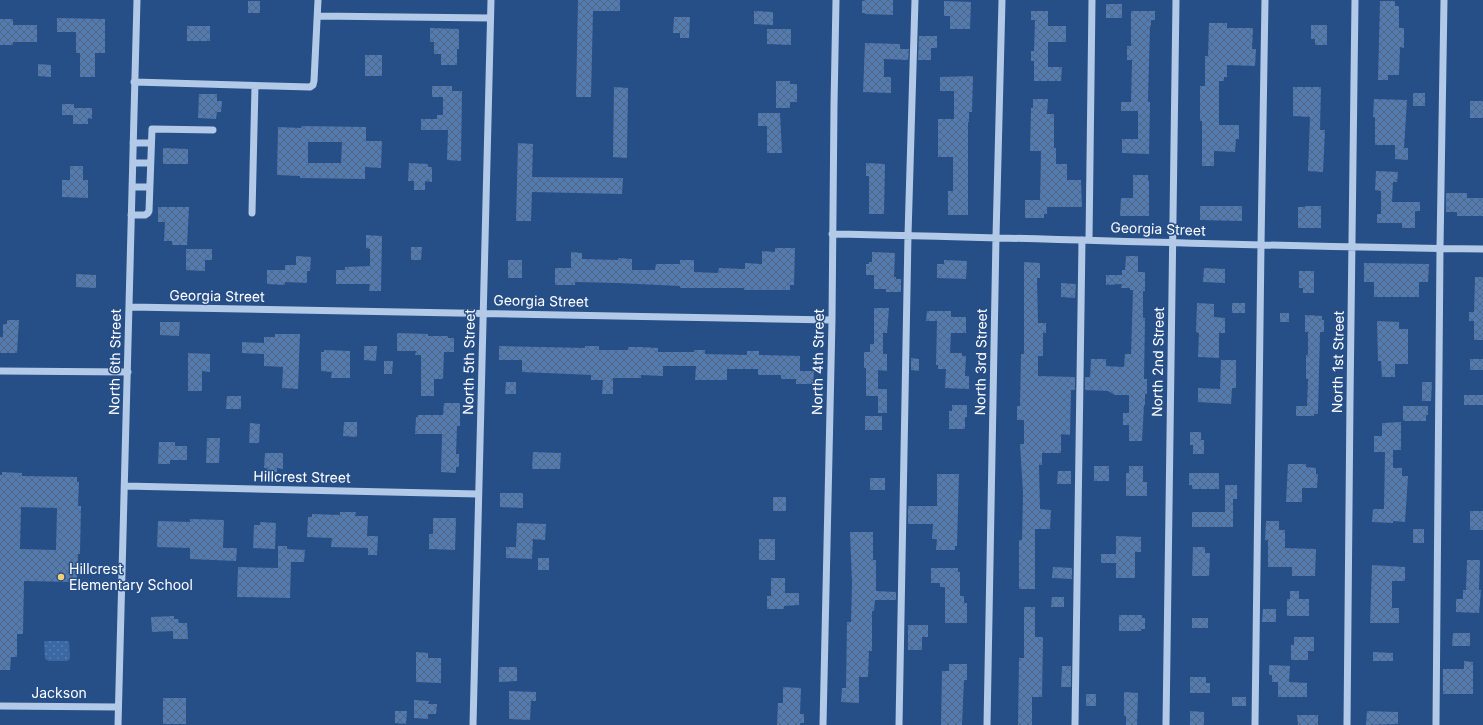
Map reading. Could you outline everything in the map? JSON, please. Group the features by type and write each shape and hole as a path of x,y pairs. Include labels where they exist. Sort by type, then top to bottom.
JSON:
{"street":[{"name":"North 6th Street","path":"118,725 137,0"},
{"path":"134,82 306,87 313,85 318,0"},
{"name":"North 5th Street","path":"473,725 491,0"},
{"name":"North 4th Street","path":"823,725 832,320 836,0"},
{"path":"899,725 908,236 915,0"},
{"name":"North 3rd Street","path":"987,725 1002,0"},
{"path":"1075,725 1092,0"},
{"name":"North 2nd Street","path":"1166,725 1176,0"},
{"path":"1255,725 1265,0"},
{"name":"North 1st Street","path":"1347,725 1355,0"},
{"path":"1436,725 1440,248 1444,0"},
{"path":"318,16 490,18"},
{"path":"252,213 255,86"},
{"path":"132,215 145,215 148,213 152,129 213,130"},
{"path":"133,143 151,143"},
{"path":"133,163 150,163"},
{"path":"132,187 149,187"},
{"name":"Georgia Street","path":"832,234 1483,249"},
{"name":"Georgia Street","path":"130,307 832,320"},
{"path":"0,371 128,372"},
{"name":"Hillcrest Street","path":"125,486 478,494"},
{"name":"Jackson","path":"0,706 118,707"}],"shaded area":[{"path":"44,641 69,642 70,659 67,661 49,661 45,659"}],"building":[{"path":"578,0 620,0 620,11 593,11 591,97 576,97"},
{"path":"893,0 893,15 862,13 862,1"},
{"path":"248,1 260,1 260,13 248,13"},
{"path":"944,1 971,2 970,29 950,29 950,16 944,16"},
{"path":"1380,1 1395,1 1395,6 1399,6 1399,28 1404,28 1404,48 1400,47 1399,75 1388,75 1388,80 1378,80"},
{"path":"1106,4 1122,4 1122,18 1106,18"},
{"path":"754,11 773,12 773,25 754,24"},
{"path":"1031,11 1048,11 1048,26 1066,26 1066,42 1048,42 1048,67 1062,67 1061,81 1034,81 1034,61 1031,61 1031,51 1034,51 1035,20 1031,20"},
{"path":"1131,11 1155,11 1155,20 1151,20 1150,26 1148,102 1150,102 1149,154 1122,153 1122,139 1138,139 1138,111 1121,111 1121,102 1131,102 1132,60 1127,60 1127,46 1131,46"},
{"path":"674,17 690,17 689,38 680,38 680,33 673,33"},
{"path":"57,18 105,19 105,53 95,53 95,77 80,77 80,53 76,53 76,32 57,32"},
{"path":"0,19 13,19 13,25 37,25 37,42 13,42 13,45 0,45"},
{"path":"1209,23 1227,23 1227,28 1253,28 1252,49 1256,49 1255,66 1227,65 1227,77 1224,77 1224,81 1219,81 1219,125 1239,125 1239,139 1236,139 1235,152 1214,151 1214,166 1202,166 1200,86 1205,86 1205,56 1208,56"},
{"path":"1311,25 1327,25 1327,45 1315,45 1315,39 1311,39"},
{"path":"187,26 210,26 210,41 187,41"},
{"path":"430,28 459,29 457,65 441,65 441,54 434,54 434,42 430,42"},
{"path":"767,29 791,29 791,45 767,44"},
{"path":"919,36 937,36 937,48 931,48 931,60 918,60"},
{"path":"865,43 900,44 900,49 909,49 908,60 884,59 884,77 891,77 891,93 863,92"},
{"path":"365,55 382,55 382,76 365,76"},
{"path":"38,64 51,65 51,77 38,76"},
{"path":"973,76 972,112 969,112 968,122 968,215 948,215 948,191 953,191 953,157 938,157 938,119 954,119 954,91 940,91 940,77"},
{"path":"776,81 790,81 790,84 797,84 797,102 790,102 790,108 776,108"},
{"path":"432,86 452,86 452,91 462,91 461,161 447,160 448,130 421,130 421,119 437,119 437,115 443,115 443,97 432,97"},
{"path":"614,87 628,88 627,158 613,157"},
{"path":"1293,87 1321,87 1320,130 1325,130 1323,172 1308,171 1310,117 1293,116"},
{"path":"1413,93 1425,93 1425,106 1413,106"},
{"path":"199,94 217,94 217,101 222,101 221,112 217,112 216,119 198,118"},
{"path":"1033,99 1048,99 1047,114 1054,114 1054,148 1056,148 1056,164 1067,164 1067,180 1081,180 1082,207 1047,207 1047,214 1044,214 1044,218 1025,218 1025,200 1040,200 1041,151 1030,151 1031,108 1033,108"},
{"path":"1374,99 1407,100 1404,148 1408,148 1408,160 1395,159 1395,145 1375,145 1375,117 1373,117"},
{"path":"1470,101 1483,101 1483,118 1470,118"},
{"path":"62,104 74,104 74,108 92,108 92,119 88,118 88,124 73,124 73,115 62,115"},
{"path":"758,113 780,113 782,153 767,153 767,126 758,126"},
{"path":"302,126 366,127 366,141 382,141 381,168 365,167 365,179 300,178 300,176 277,175 278,127 301,128","holes":["308,142 342,142 341,163 308,163"]},
{"path":"518,143 533,144 532,177 623,178 622,194 532,192 531,221 516,221"},
{"path":"163,148 188,149 188,164 163,164"},
{"path":"409,163 428,164 428,167 432,167 432,182 425,181 425,190 414,190 414,181 408,181"},
{"path":"866,163 885,164 884,214 869,214 869,176 866,176"},
{"path":"70,166 83,166 83,180 88,180 88,198 62,197 62,180 70,180"},
{"path":"1376,171 1398,172 1397,182 1393,182 1392,202 1420,202 1420,211 1415,211 1415,228 1402,228 1402,223 1377,223 1377,214 1381,214 1381,191 1375,190"},
{"path":"1133,175 1148,175 1149,216 1120,216 1121,198 1133,198"},
{"path":"1446,193 1467,193 1467,198 1483,198 1483,216 1457,216 1457,212 1446,212"},
{"path":"1200,206 1242,206 1242,221 1200,220"},
{"path":"1321,206 1321,228 1298,228 1298,207"},
{"path":"158,207 189,207 187,245 172,245 172,241 164,241 165,222 158,222"},
{"path":"366,235 382,236 381,291 369,291 370,284 336,284 336,270 345,270 345,267 370,266 370,249 366,248"},
{"path":"411,247 422,247 421,260 411,260"},
{"path":"775,248 795,248 794,285 790,285 790,290 680,288 680,286 575,282 575,285 555,285 555,268 571,268 571,252 582,253 582,259 632,259 632,270 655,270 656,264 680,264 680,260 694,260 694,272 718,273 719,268 745,269 745,263 762,264 762,251 775,252"},
{"path":"186,249 212,249 212,260 205,260 205,271 186,270"},
{"path":"872,252 895,253 894,277 896,277 896,279 901,279 901,292 886,292 886,289 874,289 874,275 866,275 866,264 872,262"},
{"path":"296,256 311,257 310,271 307,271 307,283 285,282 285,285 267,284 267,270 285,270 285,265 296,265"},
{"path":"1126,256 1138,256 1138,272 1145,272 1145,291 1143,291 1143,318 1145,318 1144,379 1147,379 1147,394 1145,394 1142,441 1129,441 1129,425 1123,425 1123,413 1129,413 1129,395 1115,395 1108,391 1085,390 1085,377 1090,377 1091,359 1106,359 1106,366 1124,367 1125,354 1131,354 1133,290 1130,290 1130,288 1121,288 1122,284 1106,285 1106,275 1122,275 1122,270 1125,270"},
{"path":"508,260 522,260 522,278 508,278"},
{"path":"944,260 967,261 966,279 937,278 937,264 944,264"},
{"path":"1024,262 1040,263 1040,278 1037,278 1038,323 1046,323 1046,333 1043,333 1043,356 1038,356 1038,376 1075,377 1075,390 1071,390 1070,435 1061,434 1061,453 1042,453 1042,465 1039,465 1040,509 1051,510 1050,529 1035,529 1035,589 1019,589 1019,540 1022,540 1023,493 1020,444 1024,444 1024,420 1017,420 1017,406 1020,406 1021,354 1024,354"},
{"path":"1364,263 1429,264 1428,282 1419,282 1419,297 1374,297 1374,282 1364,282"},
{"path":"1204,268 1225,269 1225,283 1203,282"},
{"path":"1299,271 1314,271 1314,293 1303,293 1303,288 1299,288"},
{"path":"76,274 96,275 96,288 76,287"},
{"path":"1475,277 1483,277 1483,340 1474,340 1474,321 1469,321 1469,312 1474,312"},
{"path":"1061,283 1076,284 1075,298 1061,297"},
{"path":"1197,303 1214,304 1214,317 1225,318 1225,333 1219,333 1219,358 1198,357 1199,333 1196,332"},
{"path":"1232,303 1245,303 1245,313 1232,313"},
{"path":"874,308 889,308 887,333 883,333 883,354 887,354 887,371 878,370 878,389 887,389 887,413 878,413 878,396 866,396 866,368 864,368 864,352 870,352 870,344 874,344"},
{"path":"927,311 951,311 951,317 966,317 966,333 951,333 950,353 962,353 962,356 966,356 965,376 969,376 969,389 945,388 946,369 938,369 938,365 936,365 937,321 926,321"},
{"path":"1280,313 1289,313 1289,322 1280,322"},
{"path":"1305,315 1322,316 1322,320 1324,320 1324,332 1320,332 1318,414 1314,414 1314,416 1296,416 1296,406 1307,406 1308,379 1306,379 1306,355 1308,355 1308,332 1305,332"},
{"path":"7,320 19,320 17,353 0,353 0,337 3,337 3,324 7,324"},
{"path":"1377,321 1399,322 1399,329 1408,329 1408,364 1395,364 1395,377 1382,377 1381,361 1378,361"},
{"path":"160,322 180,322 179,336 160,335"},
{"path":"397,333 428,334 428,336 448,336 448,338 454,338 454,352 444,352 443,379 434,379 434,396 421,396 421,355 415,355 416,351 397,351"},
{"path":"275,334 300,334 298,389 282,388 283,367 264,366 264,354 242,353 242,342 264,343 264,337 275,337"},
{"path":"364,346 377,346 376,361 364,360"},
{"path":"499,346 585,348 585,346 599,346 599,350 628,350 628,347 641,347 658,348 658,352 694,352 694,350 705,350 705,354 747,355 747,351 759,351 759,355 800,356 800,371 814,371 813,384 796,384 796,379 781,379 781,375 758,375 758,369 727,369 727,380 695,380 696,366 663,366 663,376 641,375 641,378 613,378 613,394 602,394 603,380 591,380 591,375 522,372 522,360 499,360"},
{"path":"324,350 350,351 350,378 331,378 332,372 321,371 321,352 324,352"},
{"path":"188,353 210,354 210,372 202,371 202,391 188,391"},
{"path":"911,358 919,359 919,371 911,370"},
{"path":"1470,359 1483,359 1483,370 1470,370"},
{"path":"1221,360 1236,360 1236,388 1232,388 1231,404 1198,402 1198,388 1220,389"},
{"path":"384,361 393,361 392,374 384,374"},
{"path":"506,382 516,382 516,394 505,394"},
{"path":"1422,382 1432,382 1431,401 1422,401"},
{"path":"1464,395 1483,395 1483,405 1464,405"},
{"path":"227,396 241,396 241,409 226,409"},
{"path":"444,403 460,403 460,426 457,426 456,454 459,454 459,467 456,467 456,473 441,472 442,434 415,434 416,417 418,417 418,415 443,415"},
{"path":"952,405 967,405 965,429 949,429 949,411 952,411"},
{"path":"1403,406 1428,406 1426,421 1403,421"},
{"path":"865,416 882,416 882,430 865,430"},
{"path":"344,422 357,422 357,437 343,436"},
{"path":"1401,422 1401,450 1393,450 1393,468 1402,468 1402,476 1408,476 1405,522 1372,522 1373,509 1384,509 1385,452 1374,452 1374,436 1382,436 1382,423"},
{"path":"250,423 260,424 259,443 249,443"},
{"path":"1190,432 1201,432 1201,440 1204,440 1204,454 1193,454 1193,445 1190,445"},
{"path":"207,438 220,438 219,463 206,463"},
{"path":"159,442 175,442 175,446 187,446 187,460 170,460 170,464 158,464"},
{"path":"533,452 561,453 560,469 532,469"},
{"path":"265,453 283,453 283,469 277,468 277,472 267,472 267,468 264,468"},
{"path":"1288,464 1306,464 1306,467 1316,468 1316,474 1318,474 1317,488 1302,488 1302,502 1286,502"},
{"path":"1094,466 1109,466 1109,481 1094,481"},
{"path":"1129,466 1143,466 1143,482 1147,482 1147,496 1126,496 1126,473 1129,473"},
{"path":"1058,471 1071,471 1071,484 1057,484"},
{"path":"2,472 22,473 22,476 77,477 77,482 79,482 78,506 81,506 80,554 78,554 77,578 74,578 74,582 24,581 23,634 17,634 17,657 11,657 10,670 0,670 0,475 2,475","holes":["21,507 57,508 56,550 20,549"]},
{"path":"1189,473 1219,473 1219,489 1192,489 1192,485 1189,485"},
{"path":"937,474 959,474 957,546 955,546 955,550 936,550 937,539 932,539 933,524 908,524 908,506 937,506"},
{"path":"870,478 885,478 885,490 870,490"},
{"path":"1225,485 1237,485 1237,499 1233,499 1233,527 1192,527 1192,512 1225,512"},
{"path":"500,493 523,493 523,508 500,507"},
{"path":"773,497 786,497 786,511 773,511"},
{"path":"1470,511 1483,511 1483,530 1470,530"},
{"path":"340,512 356,512 355,516 368,516 367,536 378,536 377,555 368,555 368,548 331,547 332,538 307,537 308,517 312,517 312,514 340,515"},
{"path":"433,518 456,518 455,550 429,549 429,534 433,534"},
{"path":"190,519 224,520 223,548 237,548 236,561 190,559 190,548 157,547 158,521 190,522"},
{"path":"1266,521 1279,521 1279,530 1285,530 1285,548 1316,549 1315,576 1292,576 1292,567 1268,567 1268,540 1265,540"},
{"path":"260,522 276,523 275,549 253,548 254,525 260,525"},
{"path":"517,523 546,524 545,540 533,539 532,559 506,558 506,547 516,547"},
{"path":"1413,529 1424,529 1424,543 1413,543"},
{"path":"850,532 873,532 873,560 876,560 876,591 896,592 896,600 875,600 874,611 872,611 872,651 869,651 868,677 859,677 859,703 841,702 842,688 846,688 847,622 851,622 852,583"},
{"path":"1116,536 1141,537 1141,552 1135,552 1135,578 1116,578 1116,563 1101,563 1101,554 1116,554"},
{"path":"759,539 775,539 775,560 759,560"},
{"path":"278,546 287,546 287,549 305,550 304,562 291,562 290,598 237,597 238,567 278,568"},
{"path":"1193,547 1205,547 1205,553 1210,553 1209,576 1192,576"},
{"path":"538,558 549,558 549,570 538,570"},
{"path":"1467,560 1480,560 1479,590 1481,590 1479,613 1456,612 1456,599 1463,599 1463,590 1466,590"},
{"path":"1372,565 1405,567 1405,581 1392,581 1392,608 1399,608 1399,623 1370,623"},
{"path":"1053,567 1072,568 1072,579 1052,578"},
{"path":"931,568 958,568 958,572 960,572 960,596 964,596 964,603 967,603 967,623 945,623 945,587 940,587 940,583 931,583"},
{"path":"771,578 785,578 785,593 799,593 799,605 784,606 784,609 767,609 767,596 771,596"},
{"path":"1290,591 1299,591 1299,599 1309,599 1309,616 1287,616 1287,599 1290,599"},
{"path":"1052,597 1064,597 1064,607 1051,607"},
{"path":"1024,607 1035,607 1035,637 1043,637 1042,697 1032,697 1032,725 1018,725 1019,658 1024,658"},
{"path":"1263,609 1276,609 1276,622 1262,622"},
{"path":"1119,615 1142,615 1142,618 1145,618 1145,629 1141,629 1141,631 1119,631"},
{"path":"174,616 174,619 178,619 179,623 187,623 188,639 173,639 173,631 152,632 151,617"},
{"path":"1192,618 1208,618 1208,628 1192,628"},
{"path":"908,625 928,625 928,637 922,637 922,650 908,650"},
{"path":"1453,633 1470,633 1470,646 1452,646"},
{"path":"1294,637 1314,637 1314,651 1308,651 1308,660 1291,660 1291,645 1294,645"},
{"path":"416,652 428,653 428,658 441,658 441,683 416,682"},
{"path":"1373,652 1393,653 1393,661 1373,661"},
{"path":"1464,661 1473,662 1473,694 1443,694 1443,669 1464,669"},
{"path":"949,664 967,664 967,680 964,680 962,725 941,725 942,671 949,671"},
{"path":"1269,665 1290,666 1289,682 1307,683 1307,697 1278,697 1278,682 1272,682 1272,675 1269,675"},
{"path":"1062,666 1071,666 1071,687 1061,687"},
{"path":"499,667 517,667 517,681 499,682"},
{"path":"1190,677 1206,677 1206,683 1210,683 1210,693 1190,693"},
{"path":"783,687 801,688 800,714 804,714 804,723 800,723 800,725 777,725 778,703 783,703"},
{"path":"509,691 536,692 536,701 531,701 530,720 509,719"},
{"path":"1124,692 1138,693 1137,725 1126,725 1126,716 1124,716"},
{"path":"1086,694 1096,694 1096,706 1086,706"},
{"path":"1232,697 1246,697 1246,706 1232,706"},
{"path":"163,698 186,698 186,724 163,724"},
{"path":"414,700 429,701 428,704 437,704 436,714 428,714 428,719 414,718"},
{"path":"395,711 407,711 406,724 395,723"},
{"path":"1190,711 1204,712 1204,725 1190,725"},
{"path":"1367,711 1398,712 1398,724 1366,725"},
{"path":"1297,715 1318,715 1318,725 1298,725"}],"place":[{"name":"Hillcrest Elementary School","path":"61,577"}]}
